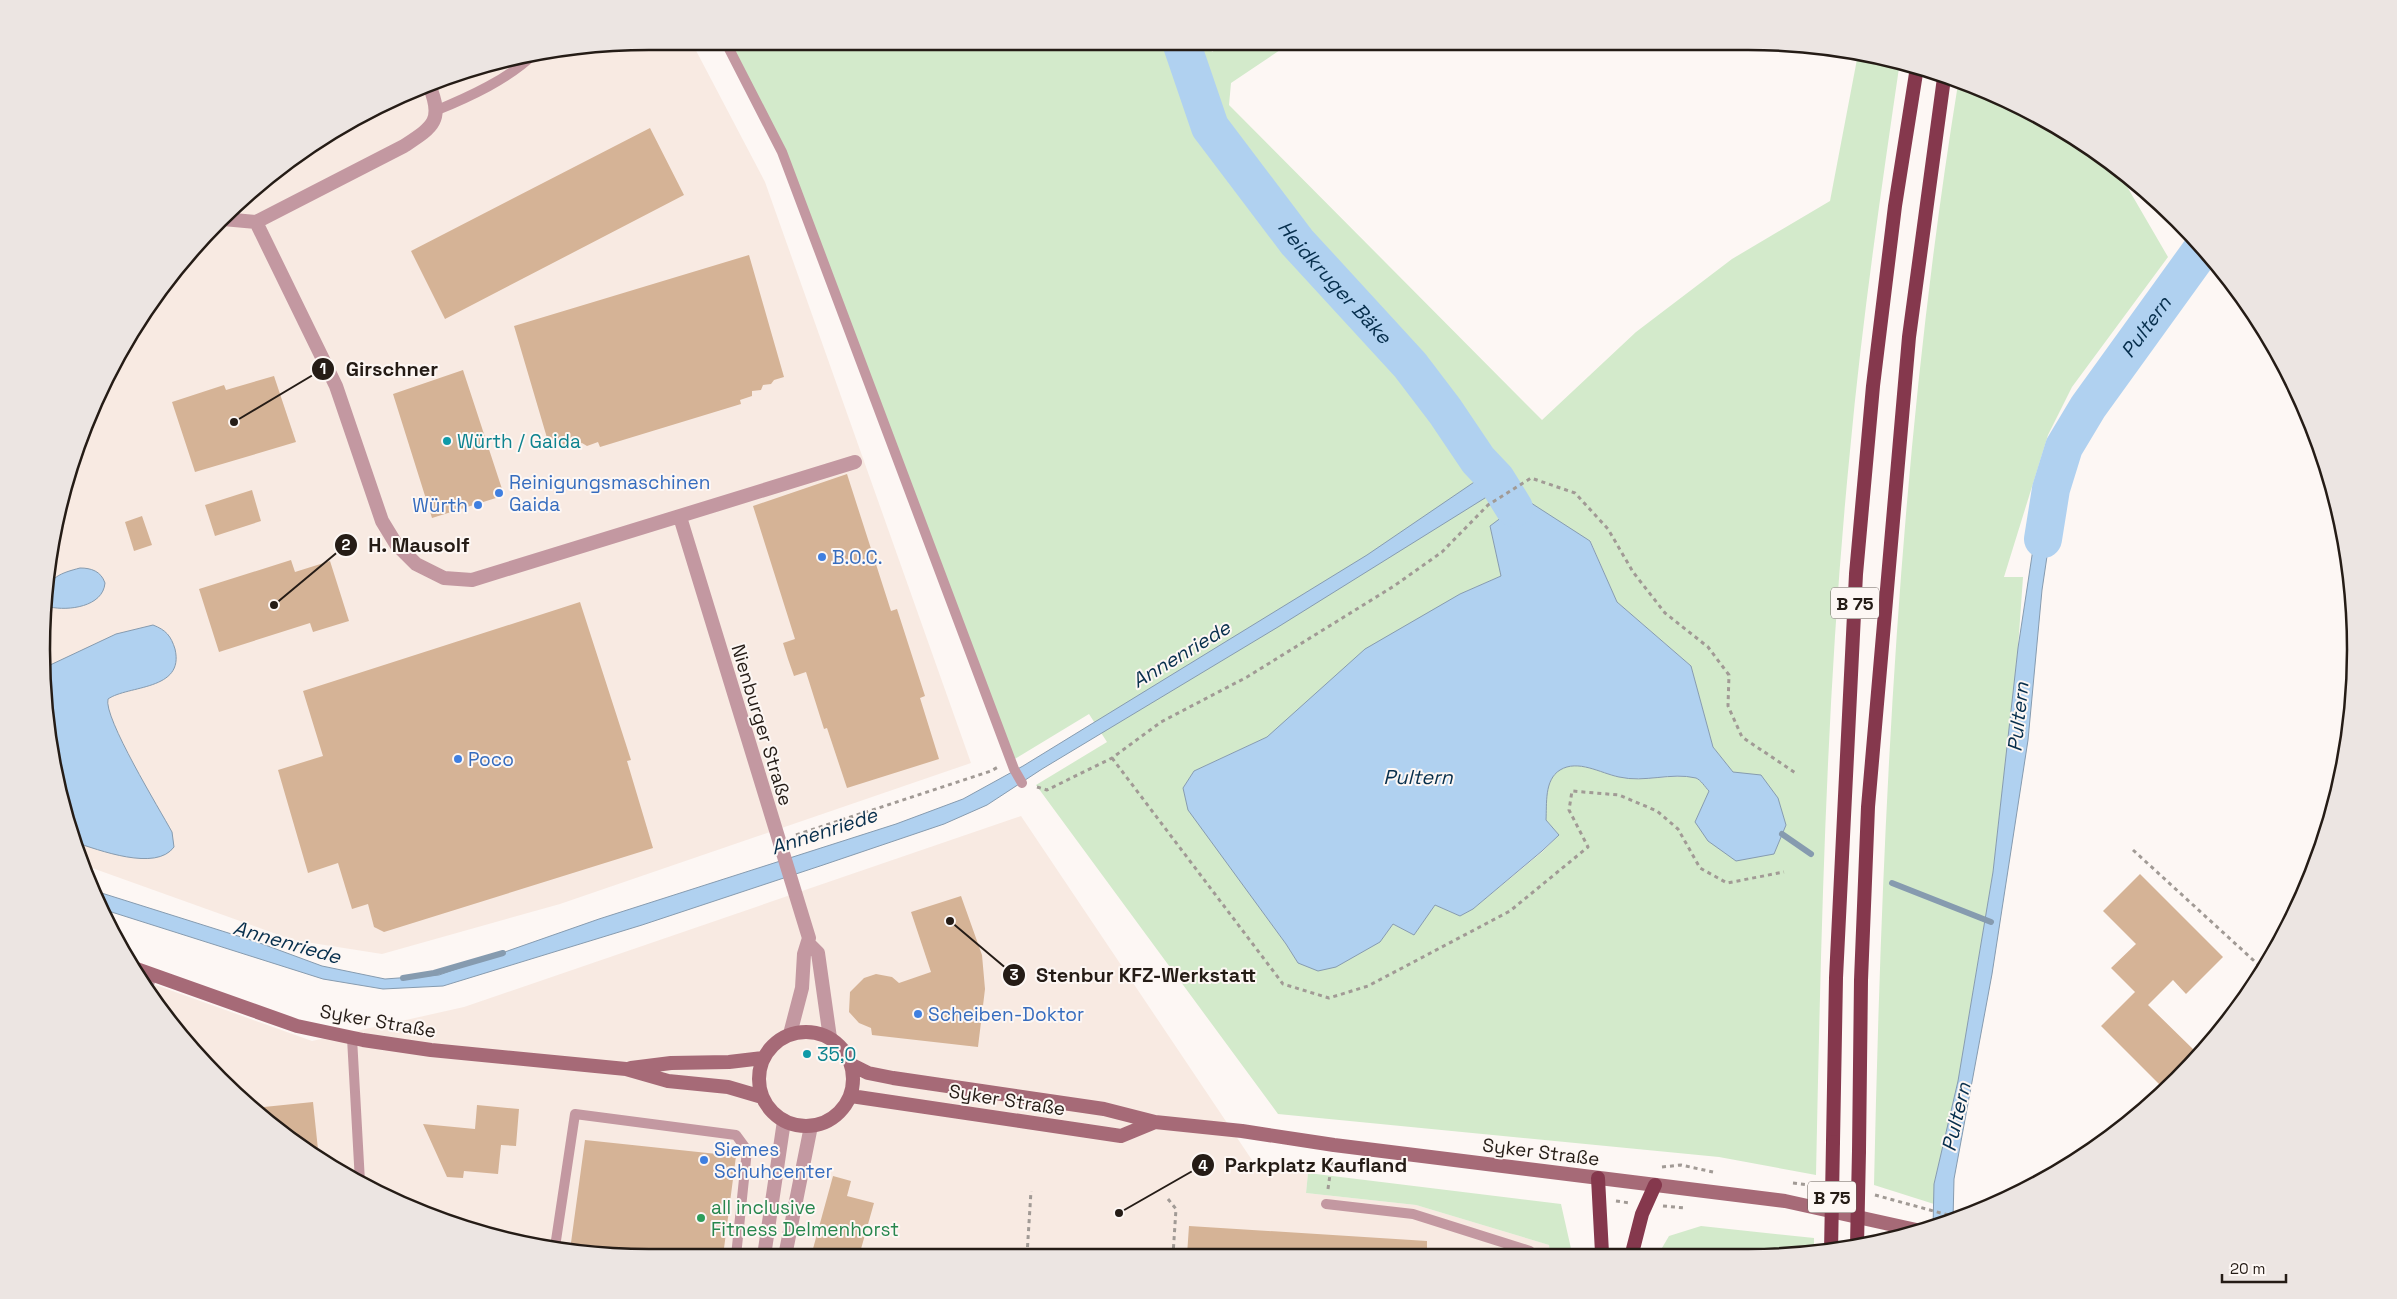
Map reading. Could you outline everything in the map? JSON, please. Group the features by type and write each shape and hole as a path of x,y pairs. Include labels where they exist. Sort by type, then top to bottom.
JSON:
{"highway":[{"name":"B 75","path":"1831,1243 1837,949 1856,574 1873,386 1895,206 1916,74"},
{"name":"B 75","path":"1857,1238 1861,980 1868,807 1909,337 1943,83"},
{"path":"1598,1178 1602,1249"},
{"path":"1633,1249 1642,1214 1655,1185"}],"main road":[{"name":"Syker Straße","path":"144,972 297,1026 352,1038 431,1050 626,1069 668,1081 728,1087 762,1097"},
{"path":"804,1031 830,1038 844,1050 852,1066 854,1076 851,1096 844,1108 835,1117 824,1123 810,1126 784,1121 771,1112 762,1097 759,1071 763,1058 774,1044 790,1034 804,1031"},
{"name":"Syker Straße","path":"626,1069 671,1062 729,1062 763,1058"},
{"name":"Syker Straße","path":"852,1066 868,1073 893,1078 1104,1109 1155,1122 1242,1131 1334,1145 1785,1202 1909,1227"},
{"name":"Syker Straße","path":"851,1096 1121,1136 1155,1122"}],"street":[{"path":"232,220 256,222 404,146 426,131 435,120 436,100 432,91"},
{"path":"256,222 336,386 382,521 396,544 416,564 444,578 472,580 855,462"},
{"name":"Nienburger Straße","path":"680,517 805,925 808,943 804,954 802,988 790,1034"},
{"name":"Nienburger Straße","path":"808,943 818,953 830,1038"},
{"path":"765,1249 784,1121"},
{"path":"786,1249 810,1126"}],"lane":[{"path":"730,50 782,152 1012,764 1022,783"},
{"path":"436,111 522,64"},
{"path":"150,981 152,975"},
{"path":"352,1038 360,1174"},
{"path":"556,1241 574,1114 736,1135 747,1150 737,1249"},
{"path":"1326,1204 1413,1214 1521,1249"}],"path":[{"path":"1022,783 1047,790 1112,758 1161,722 1247,677 1394,586 1442,552 1488,505 1531,478 1575,493 1608,529 1633,572 1665,613 1708,647 1729,675 1728,706 1742,737 1797,774"},
{"path":"1112,758 1283,984 1329,998 1368,986 1510,911 1588,847 1569,810 1572,790 1619,795 1656,811 1678,829 1700,868 1727,883 1784,872"},
{"path":"778,841 1012,764"},
{"path":"2133,850 2258,964"},
{"path":"1326,1204 1334,1145"},
{"path":"1026,1249 1031,1191"},
{"path":"1873,1195 1947,1214"},
{"path":"1168,1198 1176,1209 1173,1249"}],"shaded area":[{"path":"696,50 765,182 971,763 560,904 382,954 293,940 92,868 82,842 70,805 55,728 51,689 51,610 55,571 70,494 96,420 112,384 151,316 199,254 254,199 316,151 350,130 420,96 494,70 571,55 610,51"},
{"path":"1021,816 1258,1169 1308,1173 1306,1193 1416,1205 1549,1245 1550,1249 650,1249 610,1248 571,1244 533,1237 494,1229 420,1203 384,1187 316,1148 254,1100 226,1073 199,1045 151,983 312,1041 464,1007"}],"green space":[{"path":"732,50 1179,50 1193,92 1201,89 1187,50 1211,50 1212,52 1215,50 1280,50 1231,83 1229,105 1542,420 1636,332 1732,259 1830,201 1857,61 1899,69 1866,305 1855,402 1835,632 1826,813 1816,1175 1719,1157 1278,1114 1036,785 1107,742 1089,714 1013,760 792,170","holes":["1490,526 1590,540 1617,602 1691,666 1713,747 1733,772 1786,825 1774,854 1695,822 1709,791 1696,778 1629,779 1582,766 1567,767 1555,774 1547,793 1546,820 1559,835 1542,852 1473,909 1460,916 1435,905 1414,935 1393,924 1380,942 1298,963 1188,809 1183,788 1194,771 1267,737 1434,611 1460,594 1501,576"]},
{"path":"1957,89 2013,112 2047,130 2081,151 2112,174 2127,186 2168,257 2072,387 2048,435 2004,577 2023,577 2018,648 1993,872 1958,1081 1934,1184 1934,1204 1874,1185 1882,909 1897,633 1921,358"},
{"path":"1308,1173 1561,1204 1571,1249 1550,1249 1549,1245 1416,1205 1306,1193"},
{"path":"1701,1226 1814,1238 1814,1245 1748,1249 1661,1249 1669,1236"}],"water":[{"path":"1489,472 1501,488 1278,627 1042,769 987,805 944,824 823,865 642,925 443,986 383,989 323,979 111,912 102,893 257,942 322,966 385,979 439,975 599,919 896,824 963,799 1023,766 1367,555"},
{"path":"2051,489 2053,516 2042,590 2028,740 1992,974 1954,1179 1953,1212 1933,1219 1934,1184 1958,1081 1993,872 2018,648 2038,516"},
{"name":"Pultern","path":"1528,501 1590,541 1617,602 1691,666 1713,747 1733,772 1761,775 1778,798 1786,825 1774,854 1736,861 1708,841 1695,822 1709,791 1696,778 1677,776 1629,779 1582,766 1567,767 1555,774 1547,793 1546,820 1559,835 1473,909 1460,916 1435,905 1414,935 1393,924 1380,942 1336,967 1318,971 1298,963 1188,810 1183,788 1194,771 1267,737 1365,649 1460,594 1501,576 1490,526 1514,508"},
{"path":"80,568 95,571 105,583 103,591 98,597 84,606 51,607 54,578"},
{"path":"153,625 165,631 175,649 176,663 172,673 163,680 108,699 114,724 123,743 172,832 174,847 166,854 154,858 127,857 83,845 70,805 55,728 50,665 116,634"}],"building":[{"path":"650,128 684,195 445,319 411,251"},
{"path":"749,255 784,377 774,380 771,384 763,385 761,390 752,391 752,396 740,400 741,404 600,447 598,442 587,446 582,443 566,446 562,444 550,448 514,326"},
{"name":"Würth / Gaida","path":"463,370 502,489 496,498 432,518 393,394"},
{"path":"274,376 296,442 195,472 172,402 224,385 226,390"},
{"name":"B.O.C.","path":"847,474 891,611 897,609 925,696 920,698 939,759 847,788 827,728 824,729 806,672 794,676 788,659 783,643 795,639 753,506"},
{"path":"252,490 261,521 215,536 205,505"},
{"path":"142,516 152,545 134,551 125,522"},
{"path":"291,560 295,572 330,561 349,621 313,632 310,623 219,652 199,589"},
{"path":"580,602 631,760 627,761 653,848 384,932 374,927 368,904 352,909 338,863 308,873 278,770 323,756 303,691"},
{"path":"2140,874 2223,957 2186,994 2173,980 2148,1005 2194,1050 2159,1084 2101,1026 2135,992 2111,968 2136,944 2103,911"},
{"path":"961,896 982,955 985,989 978,1047 872,1035 871,1028 859,1023 849,1012 850,992 864,978 876,974 892,977 899,983 931,972 911,912"},
{"path":"313,1102 318,1149 285,1125 263,1107"},
{"path":"477,1105 519,1109 516,1146 501,1145 498,1174 464,1171 463,1178 447,1177 423,1124 475,1129"},
{"path":"585,1140 736,1156 724,1249 610,1248 571,1244"},
{"path":"833,1176 851,1181 847,1196 874,1203 861,1249 813,1249"},
{"path":"1189,1226 1427,1241 1427,1249 1187,1249"}],"waterway":[{"name":"Heidkruger Bäke","path":"1184,50 1210,127 1297,242 1410,365 1445,411 1478,460 1496,479 1514,508"},
{"name":"Pultern","path":"2043,539 2051,489 2064,447 2088,407 2198,254"},
{"path":"1782,834 1811,854"},
{"path":"1892,883 1991,922"},
{"name":"Annenriede","path":"403,978 434,973 503,953"}],"place":[{"name":"Girschner","path":"234,422"},
{"name":"Würth / Gaida","path":"447,441"},
{"name":"Reinigungsmaschinen Gaida","path":"499,493"},
{"name":"Würth","path":"478,505"},
{"name":"B.O.C.","path":"822,557"},
{"name":"H. Mausolf","path":"274,605"},
{"name":"Poco","path":"458,759"},
{"name":"Stenbur KFZ-Werkstatt","path":"950,921"},
{"name":"Scheiben-Doktor","path":"918,1014"},
{"name":"35,0","path":"807,1054"},
{"name":"Siemes Schuhcenter","path":"704,1160"},
{"name":"Parkplatz Kaufland","path":"1119,1213"},
{"name":"all inclusive Fitness Delmenhorst","path":"701,1218"}]}
